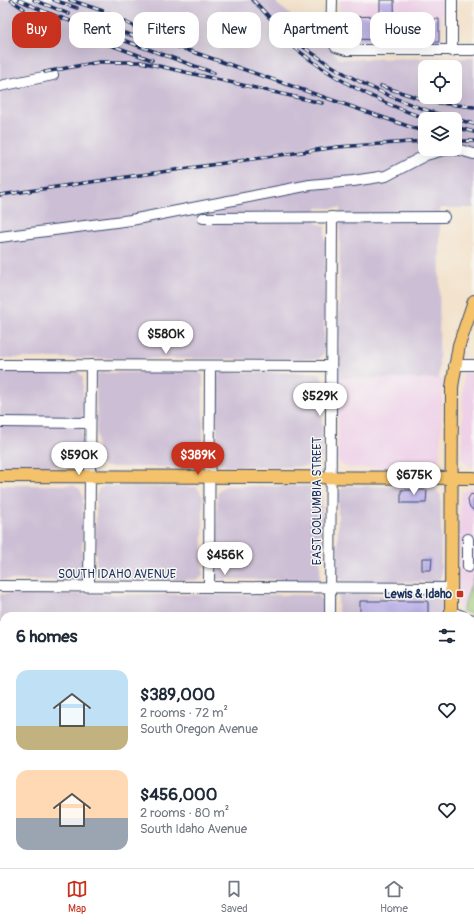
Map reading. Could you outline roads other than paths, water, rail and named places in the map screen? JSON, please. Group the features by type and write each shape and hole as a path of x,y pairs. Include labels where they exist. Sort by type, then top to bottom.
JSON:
{"main road":[{"path":"454,612 451,588 450,477 454,365 462,334 474,300"},
{"path":"0,476 474,478"}],"street":[{"path":"332,0 331,40 336,47 346,50 474,50"},
{"path":"452,0 452,50"},
{"path":"0,86 53,75"},
{"path":"0,237 131,220 310,185 353,182 386,176 426,155 444,150 460,150 474,154"},
{"name":"EAST COLUMBIA STREET","path":"330,612 332,217"},
{"path":"203,218 444,218"},
{"path":"0,365 331,366"},
{"path":"89,586 91,365"},
{"path":"454,365 474,365"},
{"path":"209,587 210,366"},
{"path":"0,422 90,423"},
{"path":"450,539 471,539 471,567 451,567"},
{"name":"SOUTH IDAHO AVENUE","path":"0,586 451,588"}],"railway":[{"path":"11,0 24,9"},
{"path":"19,0 48,13 214,73"},
{"path":"34,0 69,14"},
{"path":"54,0 77,8"},
{"path":"70,0 103,11 167,43 418,130"},
{"path":"253,0 283,31 304,48 349,76 423,109 474,124"},
{"path":"125,33 133,36"},
{"path":"119,48 152,60"},
{"path":"295,48 341,80 392,106 418,116"},
{"path":"45,72 99,62 141,62 322,103"},
{"path":"381,86 431,102 474,107"},
{"path":"462,129 474,132"},
{"path":"0,195 337,147 418,141"},
{"path":"462,141 474,141"}],"place":[{"name":"Lewis & Idaho","path":"460,594"}]}
